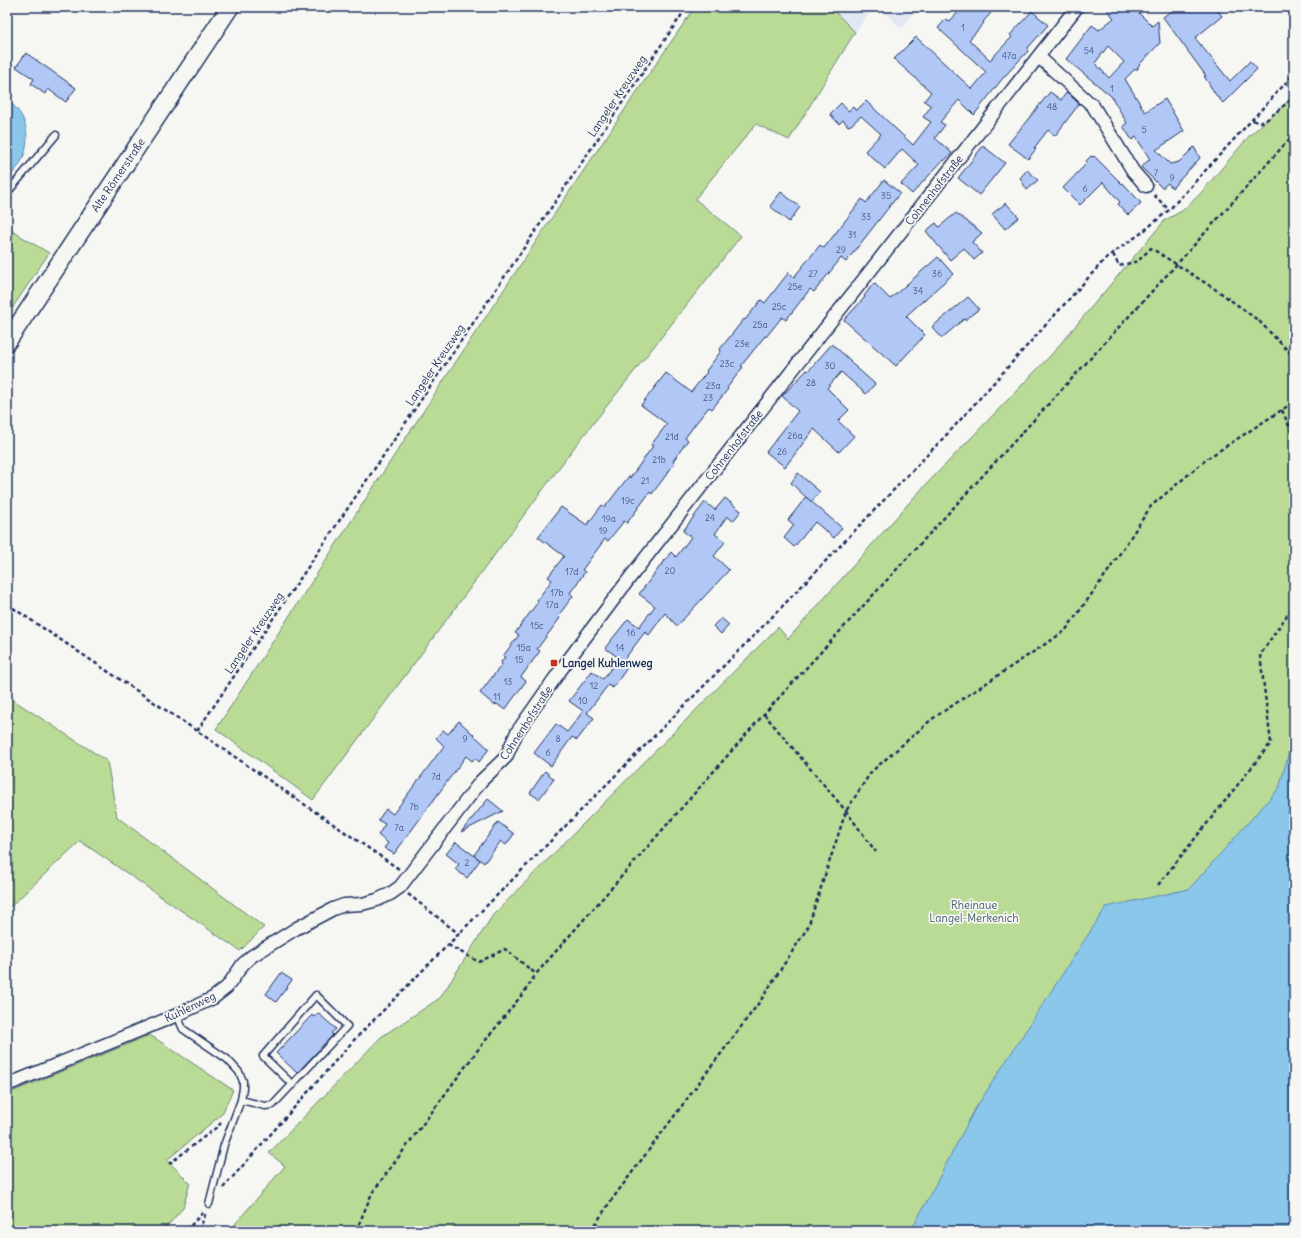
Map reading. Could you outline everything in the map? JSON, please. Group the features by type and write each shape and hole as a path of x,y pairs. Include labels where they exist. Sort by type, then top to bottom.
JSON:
{"street":[{"name":"Alte Römerstraße","path":"7,342 230,7"},
{"name":"Cohnenhofstraße","path":"400,887 410,876 481,781 506,757 517,732 560,671 632,575 1039,57 1076,7"},
{"path":"1039,57 1093,106 1133,171 1146,186"},
{"name":"Kuhlenweg","path":"7,1085 178,1015 213,998 227,987 244,964 252,956 297,928 333,909 344,905 362,904 377,900 400,887"}],"lane":[{"path":"7,193 56,135"},
{"path":"241,1100 265,1106 273,1105 293,1085 347,1026 316,995 263,1056 293,1085"},
{"path":"178,1015 183,1029 227,1059 240,1072 242,1081 243,1088 241,1100 224,1145 209,1204"}],"path":[{"name":"Langeler Kreuzweg","path":"197,731 687,7"},
{"path":"186,1231 354,1040 779,610 952,429 1107,257 1140,234 1169,210 1294,74"},
{"path":"1253,120 1257,122 1264,122 1294,97"},
{"path":"356,1231 372,1193 477,1051 525,991 536,974 764,714 1177,264 1294,134"},
{"path":"1146,186 1169,210"},
{"path":"1113,254 1119,266 1138,261 1151,248 1221,293 1259,321 1294,357"},
{"path":"591,1231 610,1202 761,1000 808,927 846,810 871,772 932,718 1064,631 1109,570 1151,506 1208,458 1294,402"},
{"path":"1282,410 1294,437"},
{"path":"7,604 410,876"},
{"path":"1158,884 1271,743 1260,655 1294,605"},
{"path":"764,714 846,810 876,852"},
{"path":"400,887 458,934"},
{"path":"448,945 479,962 505,949 536,974"},
{"path":"169,1164 222,1122"},
{"path":"199,1231 209,1204"}],"shaded area":[{"path":"830,7 874,7 855,32"},
{"path":"879,7 917,7 902,29"}],"green space":[{"path":"695,7 830,7 855,32 789,140 756,124 695,199 741,236 573,449 313,800 216,729 453,366"},
{"name":"Rheinaue Langel-Merkenich","path":"1294,96 1294,1231 229,1231 285,1166 269,1153 381,1037 440,998 493,915 778,627 788,639 917,494 1051,355 1165,220 1182,211 1200,194 1250,135"},
{"path":"7,228 49,253 7,316"},
{"path":"7,696 107,761 117,817 264,927 240,951 80,841 10,907 7,905"},
{"path":"150,1035 233,1090 222,1114 167,1160 190,1183 183,1208 163,1231 7,1231 7,1094"}],"water":[{"path":"7,101 16,108 22,117 26,128 27,139 21,161 7,178"},
{"path":"1294,734 1294,1231 911,1231 975,1109 1106,907 1189,889 1279,788"}],"building":[{"path":"963,7 996,7 969,40 990,60 1012,37 1010,35 1032,11 1048,25 974,115 959,100 940,122 945,125 935,138 952,153 944,161 943,160 912,194 901,184 919,165 902,149 885,169 865,151 881,134 861,116 848,126 843,120 839,124 830,114 841,103 848,111 853,107 856,111 866,101 913,145 931,122 923,117 931,106 924,101 931,92 894,59 916,37 972,89 986,72 938,28 946,19 949,22"},
{"path":"1105,7 1133,7 1152,26 1158,21 1160,43 1138,66 1138,69 1135,69 1125,79 1145,112 1165,99 1184,131 1156,150 1170,164 1179,162 1194,147 1200,158 1172,188 1168,183 1162,188 1141,167 1150,159 1136,137 1132,140 1123,126 1127,123 1111,96 1066,59 1092,25 1099,30 1114,18","holes":["1108,46 1124,62 1109,78 1095,63"]},
{"path":"1177,7 1215,7 1222,16 1195,38 1230,81 1250,61 1257,69 1223,103 1204,76 1206,76 1163,17"},
{"path":"26,53 76,88 66,102 48,89 45,94 31,84 34,79 16,67"},
{"path":"1050,92 1061,100 1067,92 1079,104 1055,136 1048,130 1034,148 1036,149 1028,159 1008,144"},
{"path":"983,146 1005,163 979,195 958,178"},
{"path":"1091,156 1094,156 1122,184 1123,183 1141,203 1128,215 1118,204 1120,202 1103,182 1080,205 1063,188 1087,163 1086,161"},
{"path":"1027,170 1038,180 1027,190 1020,178"},
{"path":"884,180 900,193 846,262 841,258 814,292 810,289 786,320 782,317 741,366 743,367 727,388 728,389 712,409 709,407 685,438 688,440 673,461 675,463 652,494 650,492 627,523 624,521 608,541 605,539 582,570 585,572 570,593 573,596 558,616 560,618 537,649 540,651 521,677 526,681 505,710 497,704 494,705 480,693 502,664 501,662 505,657 503,656 519,635 515,633 552,580 548,577 564,556 538,537 561,507 587,525 602,505 605,507 629,476 630,478 653,446 651,445 667,424 641,405 666,373 691,392 707,372 706,371 721,351 720,349 761,300 765,303 789,272 794,277 820,245 824,248 862,199 866,203"},
{"path":"781,192 800,207 789,222 770,206"},
{"path":"1006,203 1019,217 1005,229 992,214"},
{"path":"956,213 982,233 972,242 982,253 974,260 964,248 950,260 926,231 936,223 939,227"},
{"path":"938,257 953,274 906,316 925,335 896,366 844,320 865,297 864,296 874,283 890,299"},
{"path":"968,297 979,309 965,320 964,319 942,338 932,327"},
{"path":"832,344 875,384 866,394 841,372 827,388 849,410 838,421 854,436 839,452 814,429 785,467 766,452 798,411 782,396 807,370 808,371"},
{"path":"798,473 820,492 811,502 791,483"},
{"path":"806,497 842,528 834,538 815,522 794,547 784,538 794,525 788,520"},
{"path":"725,498 741,511 733,521 727,516 715,534 725,542 714,556 729,570 677,626 665,613 649,635 645,632 623,661 629,665 613,688 608,685 587,713 594,718 577,740 572,737 551,766 534,753 556,724 567,732 575,722 583,711 569,701 592,671 603,679 619,658 605,648 628,619 639,627 655,606 639,594 671,552 676,557 691,537 683,531 705,502 715,510"},
{"path":"721,618 729,625 721,634 713,626"},
{"path":"459,721 489,749 479,762 475,758 472,761 466,756 394,854 384,848 388,843 378,835 385,824 378,820 386,809 393,814 444,746 436,738 443,730 448,734"},
{"path":"545,771 554,779 539,799 530,793"},
{"path":"488,799 503,811 461,832"},
{"path":"498,822 514,834 506,845 501,841 484,863 474,855"},
{"path":"456,842 480,860 467,878 455,869 459,864 446,854"},
{"path":"281,973 292,980 276,1002 266,994"},
{"path":"318,1013 336,1029 331,1033 333,1035 297,1073 276,1053 312,1015 314,1017"}],"place":[{"name":"Langel Kuhlenweg","path":"554,663"}]}
